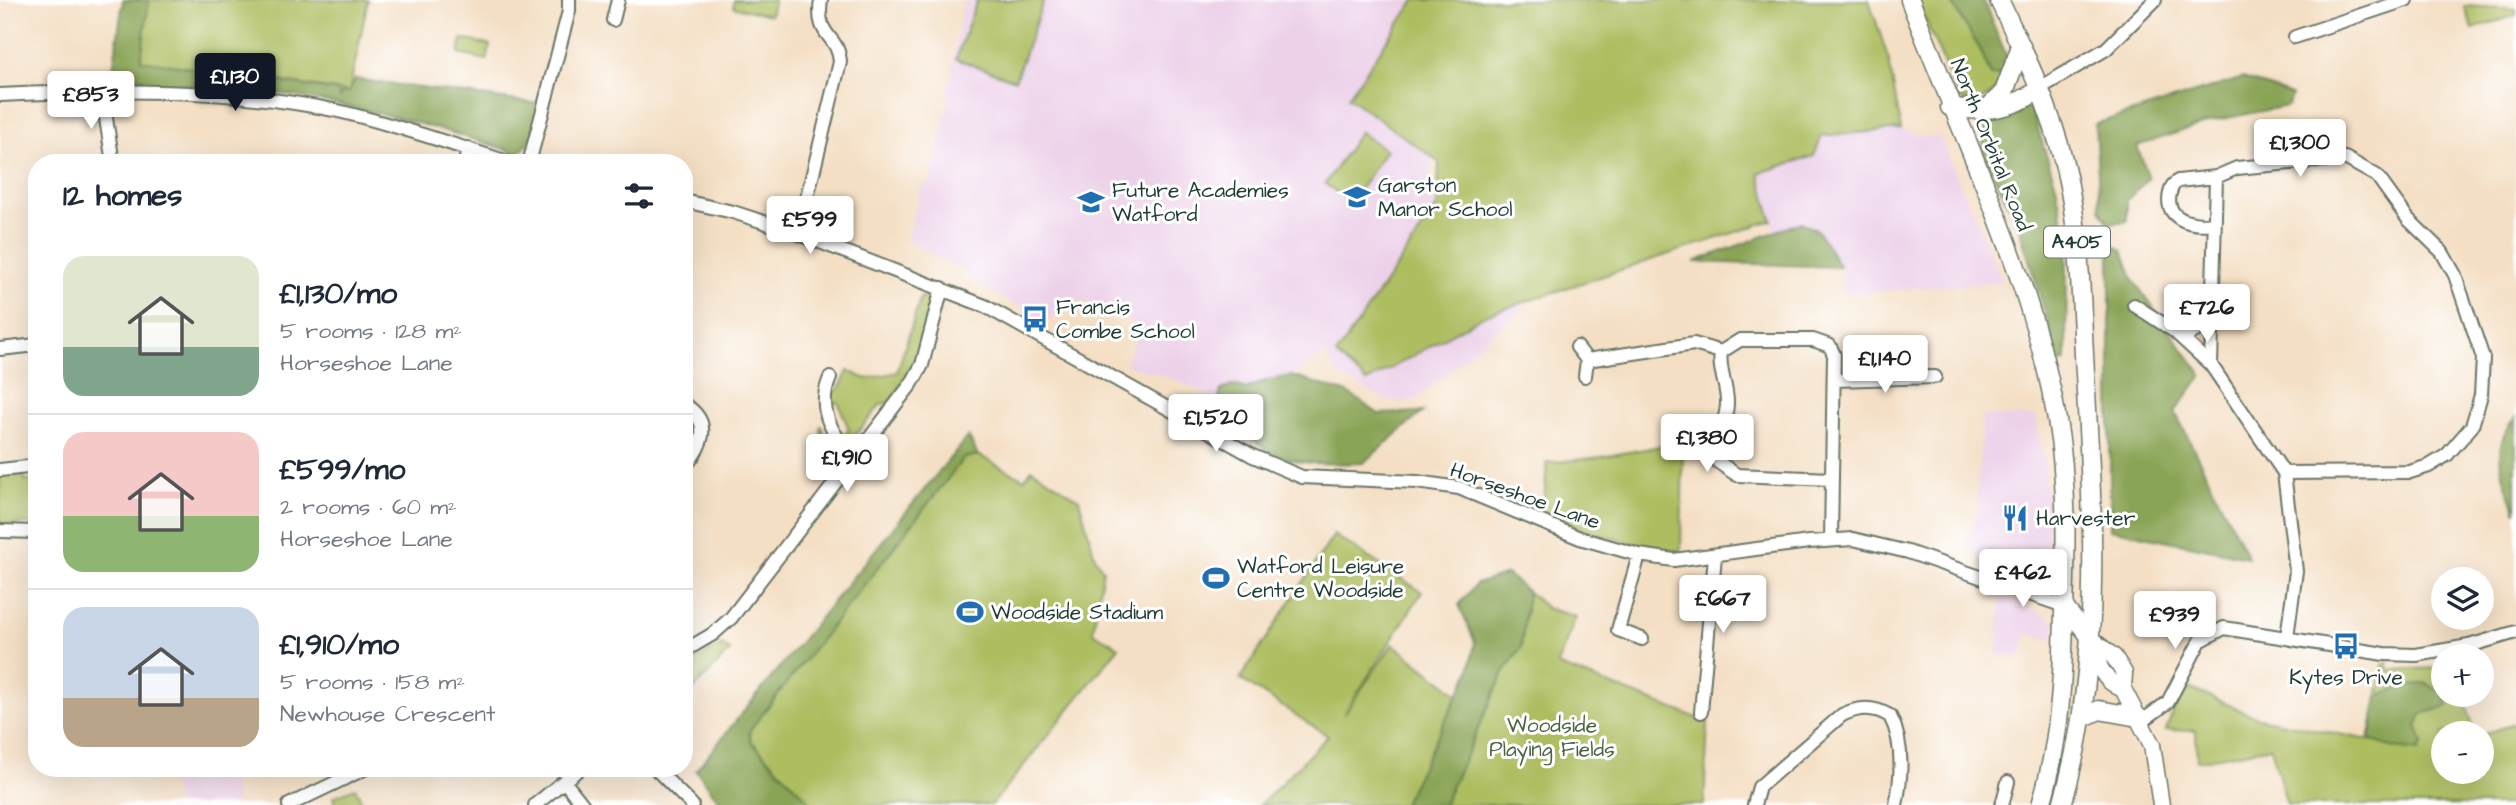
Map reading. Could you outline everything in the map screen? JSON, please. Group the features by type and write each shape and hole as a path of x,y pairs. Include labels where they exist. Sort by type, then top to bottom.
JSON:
{"highway":[{"name":"North Orbital Road","path":"1910,0 2031,311 2046,364 2064,467 2061,702 2054,754 2041,805"},
{"name":"A405","path":"1999,0 2040,88 2066,169 2078,244 2090,509 2091,639 2082,718 2062,805"},
{"path":"1987,109 2004,92 2021,46"},
{"path":"1950,107 1987,109 2008,105 2040,88"},
{"path":"2064,606 2077,579 2077,523 2090,509"},
{"path":"2061,702 2074,686 2076,671 2091,639"},
{"path":"2082,718 2099,710 2140,719"}],"main road":[{"path":"2064,606 2091,639 2114,657 2124,673 2123,689 2140,719 2157,760 2161,805"}],"street":[{"path":"531,154 569,11 569,0"},
{"path":"613,20 618,0"},
{"path":"794,232 804,210 841,62 837,49 820,24 821,0"},
{"path":"2040,88 2106,48 2155,0"},
{"path":"2295,37 2406,0"},
{"path":"102,93 112,154"},
{"path":"0,95 219,94 335,111 413,129 485,154"},
{"path":"467,154 468,148"},
{"path":"2214,223 2197,225 2185,222 2173,210 2169,197 2173,185 2178,181 2216,177 2237,168 2345,158 2377,176 2407,219 2442,252 2455,275 2483,358 2480,395 2472,426 2447,454 2429,466 2410,472 2284,473"},
{"path":"2211,365 2216,177"},
{"name":"Horseshoe Lane","path":"693,203 733,212 794,232 985,306 1049,339 1281,470 1321,480 1417,482 1459,488 1580,538 1639,555 1674,560 1831,539 1863,541 1908,552 2064,606"},
{"path":"693,645 731,618 912,383 922,365 942,288"},
{"path":"2134,305 2184,338 2211,365 2284,473 2296,571 2287,637"},
{"path":"2184,338 2212,321"},
{"path":"1587,360 1694,344 1721,352 1740,340 1813,340 1830,346 1834,355 1831,539"},
{"path":"0,349 28,346"},
{"path":"1577,346 1587,360 1585,376"},
{"path":"1721,352 1720,362 1728,403 1715,441 1718,462 1737,475 1832,479"},
{"path":"1834,380 1935,377"},
{"path":"830,378 823,393 826,417 838,440 854,458"},
{"path":"693,412 699,418 704,437 701,447 693,457"},
{"path":"0,470 28,467"},
{"path":"0,531 28,532"},
{"path":"1639,555 1618,631 1642,639"},
{"path":"1701,712 1715,556"},
{"path":"2140,719 2168,702 2195,648 2209,634 2232,627 2384,654 2416,655 2469,646 2516,632"},
{"path":"1754,805 1759,787 1842,715 1854,709 1868,708 1889,716 1895,726 1901,767 1896,805"},
{"path":"289,805 347,777"},
{"path":"535,805 569,777"},
{"path":"666,777 693,800"},
{"path":"564,781 583,805"},
{"path":"2002,805 2008,782"}],"shaded area":[{"path":"964,0 1552,0 1530,72 1432,163 1429,176 1525,306 1418,398 1405,402 1384,400 1335,373 1326,354 1287,378 1244,418 1237,417 1216,398 1162,375 1125,365 1140,327 1073,296 1049,322 989,291 961,270 907,241 921,187 930,182 950,95 947,94"},
{"path":"1901,129 1921,137 1940,137 2003,282 1842,294 1840,267 1774,232 1758,173 1814,156 1822,136"},
{"path":"1982,416 2036,416 2044,462 2049,540 2046,573 2016,571 1992,563 1965,547 1976,516"},
{"path":"2001,595 2055,620 2053,640 2027,634 2020,658 1997,654"},
{"path":"170,777 230,777 237,805 178,805"}],"green space":[{"path":"123,0 149,0 141,60 338,91 340,97 342,92 349,92 355,79 541,104 536,125 527,144 517,153 407,120 294,96 217,86 126,84 113,70"},
{"path":"149,0 368,0 349,92 140,60"},
{"path":"734,0 774,0 770,15 733,7"},
{"path":"977,0 1044,0 1015,80 956,59"},
{"path":"1415,0 1869,0 1889,61 1901,129 1822,136 1814,156 1759,173 1772,220 1485,315 1367,382 1336,355 1437,207 1439,162 1348,97"},
{"path":"1917,0 1950,0 1980,49 1991,76 2005,73 1987,97 1975,101 1959,99"},
{"path":"1950,0 1983,0 2006,55 2005,73 1991,76 1980,49"},
{"path":"2464,6 2516,9 2516,15 2473,29"},
{"path":"462,39 490,45 487,60 459,54"},
{"path":"2243,78 2292,95 2288,106 2212,121 2137,146 2149,178 2127,200 2127,221 2109,223 2100,209 2095,124"},
{"path":"2031,107 2056,185 2067,242 2066,361 2060,362 2020,230 1983,151 1984,125 2009,111"},
{"path":"1360,132 1386,150 1351,202 1325,184"},
{"path":"1801,222 1818,231 1840,267 1694,262"},
{"path":"2110,244 2123,250 2134,281 2202,375 2175,412 2248,557 2110,529"},
{"path":"921,296 931,301 916,359 890,402 881,404 849,443 843,436 849,430 838,402 829,404 829,394 840,387 848,371 867,379 897,372"},
{"path":"1292,376 1348,393 1379,414 1423,412 1363,463 1315,463 1284,457 1257,442 1233,409 1219,398 1221,390 1235,385 1246,389 1268,380"},
{"path":"693,416 696,419 698,442 693,448"},
{"path":"2516,418 2516,512 2503,475 2500,452 2507,430"},
{"path":"821,425 835,456 823,477"},
{"path":"968,436 978,455 964,458 749,731 751,741 813,805 722,805 696,770"},
{"path":"1683,442 1681,552 1611,538 1543,515 1547,463 1601,457"},
{"name":"Woodside Stadium","path":"978,455 1024,479 1032,469 1079,499 1095,557 1103,570 1093,632 1119,647 992,805 813,805 751,741 749,731 964,458"},
{"path":"24,472 25,481 28,481 28,524 0,524 0,475"},
{"path":"1334,535 1422,592 1344,714 1393,644 1458,694 1403,805 1260,805 1328,736 1240,679"},
{"path":"1507,574 1528,592 1521,647 1503,674 1443,805 1403,805 1469,673 1475,642 1459,605 1476,584"},
{"name":"Woodside Playing Fields","path":"1528,592 1546,608 1576,617 1557,665 1708,722 1704,805 1443,805 1503,674 1521,647"},
{"path":"722,645 730,651 693,690 693,670 698,667 695,660"},
{"path":"2388,662 2389,670 2431,668 2431,707 2466,707 2472,721 2431,721 2431,784 2494,784 2494,731 2516,723 2516,805 2287,805 2271,747 2197,761 2196,731 2166,730 2173,711 2189,688 2259,718 2369,740 2383,665"},
{"path":"2425,683 2431,686 2431,707 2445,707 2422,714 2417,726 2423,743 2419,751 2394,748 2370,740 2377,697 2400,688"},
{"path":"355,788 364,805 335,805 333,797"}],"place":[{"name":"Garston Manor School","path":"1357,197"},
{"name":"Future Academies Watford","path":"1091,202"},
{"name":"Francis Combe School","path":"1035,319"},
{"name":"Harvester","path":"2015,518"},
{"name":"Watford Leisure Centre Woodside","path":"1216,578"},
{"name":"Woodside Stadium","path":"970,612"},
{"name":"Kytes Drive","path":"2346,646"}]}
